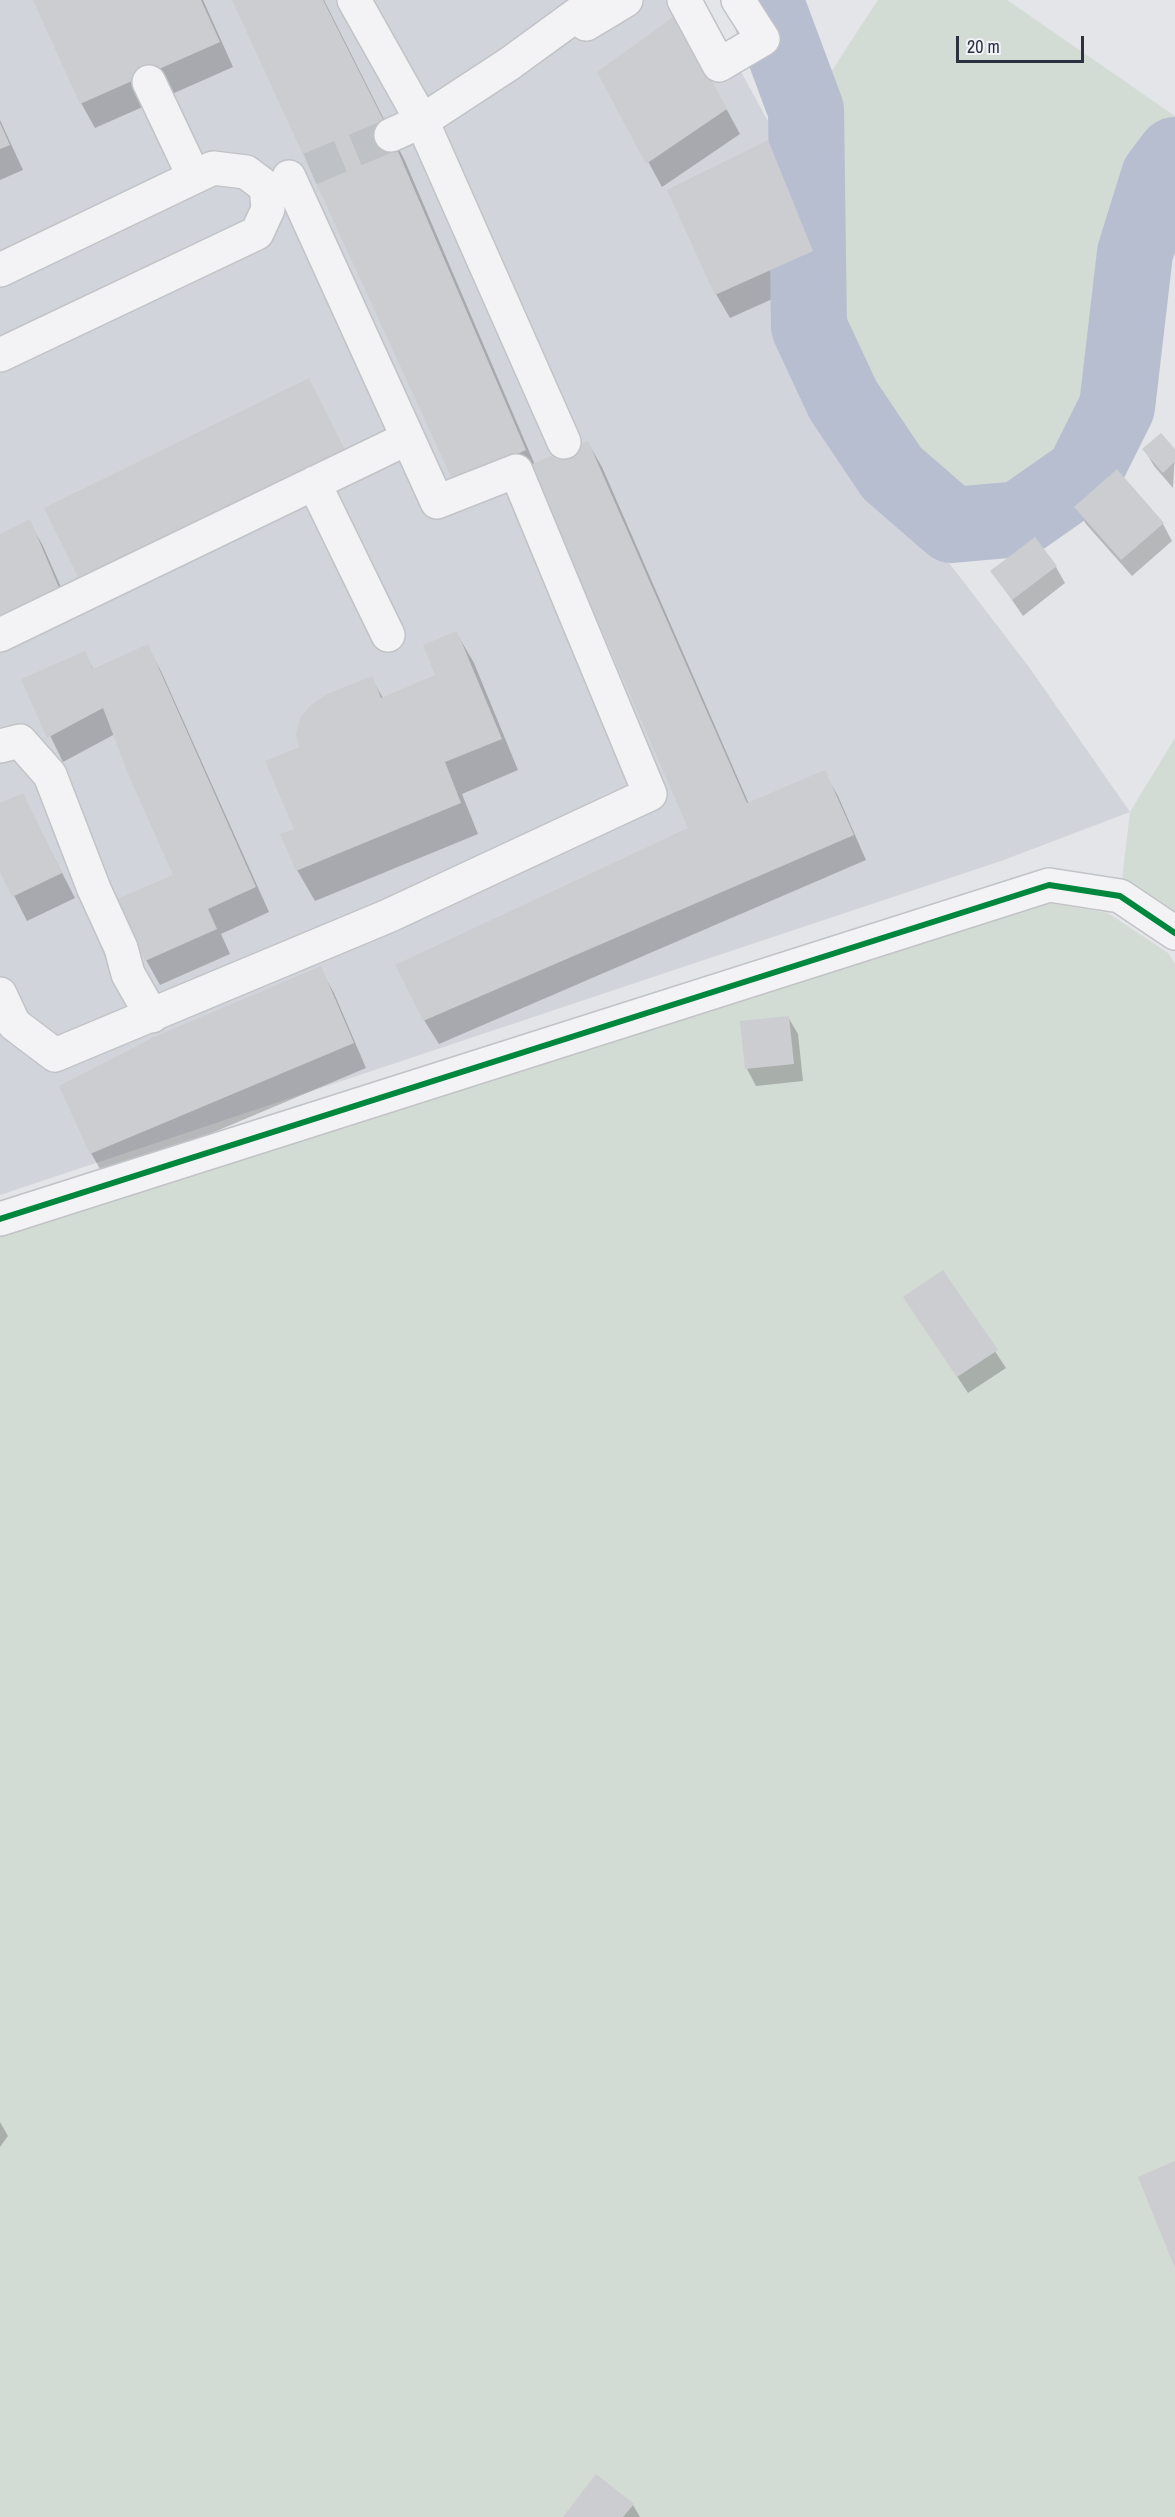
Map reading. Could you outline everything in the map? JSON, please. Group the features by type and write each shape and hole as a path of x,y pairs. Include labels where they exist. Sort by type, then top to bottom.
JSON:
{"street":[{"path":"354,0 422,121 564,442"},
{"path":"588,7 586,24 626,0"},
{"path":"684,0 718,65 763,39 738,0"},
{"path":"391,135 422,121 509,64 588,7"},
{"path":"149,82 194,177"},
{"path":"0,270 213,168 288,178"},
{"path":"0,355 257,233 268,209 288,178"},
{"path":"0,994 14,1024 55,1055 388,916 650,794 516,471 437,502 288,178"},
{"path":"0,635 408,438"},
{"path":"314,483 388,635"},
{"path":"0,746 20,741 50,775 94,889 121,948 128,974 152,1016"},
{"path":"0,1219 1049,885 1120,896 1175,933"}],"shaded area":[{"path":"0,0 702,0 782,147 807,378 1029,667 1130,812 1001,861 0,1195"},
{"path":"878,0 1007,0 1175,116 1175,155 1159,176 1135,253 1117,407 1083,475 1020,519 952,525 892,473 843,400 809,327 806,110"},
{"path":"1175,738 1175,933 1120,896 1130,812"},
{"path":"1037,901 1108,913 1168,953 1175,964 1175,2517 0,2517 0,1232"}],"water":[{"path":"758,0 781,0 782,50"}],"building":[{"path":"33,0 201,0 220,42 80,104"},
{"path":"232,0 323,0 391,135 526,450 454,483"},
{"path":"676,15 727,109 646,164 597,72"},
{"path":"0,123 10,145 0,149"},
{"path":"768,140 813,251 715,295 667,190"},
{"path":"309,378 346,453 81,583 44,508"},
{"path":"1161,433 1175,449 1175,461 1163,473 1142,449"},
{"path":"588,441 747,803 825,770 854,835 423,1021 395,965 688,828 530,465"},
{"path":"1117,469 1164,523 1121,560 1074,507"},
{"path":"30,519 60,590 0,621 0,534"},
{"path":"1035,537 1057,566 1012,600 990,571"},
{"path":"457,631 502,739 445,762 461,803 296,871 280,834 294,829 265,761 299,747 296,734 300,718 311,705 327,694 372,676 381,698 435,675 423,645"},
{"path":"148,644 256,887 208,909 217,929 145,961 117,899 173,875 129,776 103,708 47,738 21,679 85,651 93,669"},
{"path":"23,793 62,873 12,897 0,872 0,803"},
{"path":"321,966 354,1043 90,1154 59,1086 154,1037"},
{"path":"789,1016 794,1064 745,1069 740,1021"},
{"path":"943,1270 998,1350 957,1377 903,1297"},
{"path":"1175,2161 1175,2268 1138,2177"},
{"path":"596,2474 634,2504 623,2517 563,2517"}],"waterway":[{"path":"765,0 806,110 809,327 843,400 892,473 952,525 1020,519 1083,475 1117,407 1135,253 1159,176 1175,155"}],"tunnel":[{"path":"310,169 391,135"}],"cycle path":[{"path":"0,1219 1049,885 1120,896 1175,933"}]}
